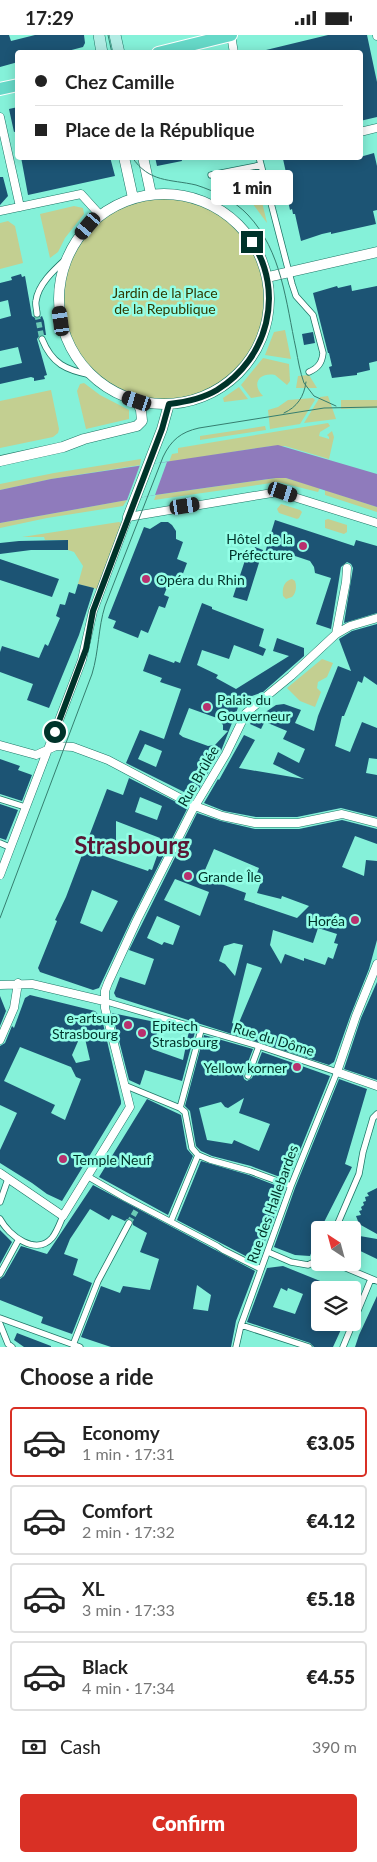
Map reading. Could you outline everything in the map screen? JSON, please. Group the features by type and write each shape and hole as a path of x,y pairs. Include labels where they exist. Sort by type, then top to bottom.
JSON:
{"main road":[{"path":"99,35 102,50"},
{"path":"115,35 118,50"},
{"path":"170,50 231,35"},
{"path":"0,89 15,86"}],"street":[{"path":"231,35 234,50"},
{"path":"0,117 20,207"},
{"path":"363,131 377,128"},
{"path":"125,160 133,198"},
{"path":"144,160 151,194"},
{"path":"259,160 292,284 296,296 313,315 323,353 323,358 318,367 309,372"},
{"path":"211,175 261,165"},
{"path":"0,211 81,194 100,215"},
{"path":"151,194 178,194 207,202 227,214 245,230 260,254 268,277 270,299 267,322 258,346 243,368 225,384 207,395 169,404 137,401 112,390 91,375 75,355 61,321 60,282 67,258 80,236 100,215 133,198 151,194"},
{"path":"268,277 377,252"},
{"path":"37,314 36,300 42,286 52,271 67,258"},
{"path":"42,339 48,353 58,364 76,372 91,375"},
{"path":"0,461 63,447 84,439 137,426 142,421 141,410 137,401"},
{"path":"0,874 86,649 93,611 151,458 169,404"},
{"path":"130,512 278,491 377,523"},
{"path":"336,634 347,568"},
{"name":"Rue Brûlée","path":"104,1001 105,991 112,974 141,912 195,806 226,753 246,713 308,662 336,634 350,626 377,618"},
{"path":"0,745 36,755 56,746 73,747 108,760 195,806 255,823 298,823 342,814 377,823"},
{"path":"0,799 22,806"},
{"path":"0,843 7,846"},
{"path":"337,1072 356,1016 377,964"},
{"path":"0,1040 14,1008 18,983"},
{"name":"Rue du Dôme","path":"0,985 32,984 104,1001 259,1046 377,1086"},
{"path":"0,1219 6,1229 19,1239 36,1245 43,1244 53,1237 63,1216 130,1107 104,1001"},
{"path":"180,1108 201,1030"},
{"path":"248,1076 259,1046"},
{"name":"Rue des Hallebardes","path":"236,1347 240,1325 291,1186 337,1072"},
{"path":"124,1085 180,1108 185,1112 192,1148 198,1155 291,1186"},
{"path":"340,1221 359,1174 366,1144 377,1114"},
{"path":"171,1221 198,1155"},
{"path":"0,1173 63,1216"},
{"path":"87,1176 138,1207 171,1221 217,1245 222,1250 262,1269"},
{"path":"0,1202 8,1179"},
{"path":"0,1318 76,1346 98,1281 128,1225"},
{"path":"0,1274 19,1239"},
{"path":"268,1252 291,1262 308,1265 311,1264"},
{"path":"343,1347 374,1280 353,1271"},
{"path":"0,1324 8,1344 12,1347"},
{"path":"240,1325 308,1347"}],"green space":[{"path":"254,168 267,223 247,196 216,176"},
{"name":"Jardin de la Place de la Republique","path":"164,199 183,201 211,211 227,222 241,236 256,261 262,280 264,299 262,318 252,346 241,362 227,376 202,391 183,397 164,399 145,397 117,387 101,376 87,362 72,337 66,318 64,299 66,280 76,252 87,236 101,222 126,207 145,201"},
{"path":"74,206 83,208 84,214 65,238 58,252 50,258 40,214"},
{"path":"8,221 15,226 23,263 0,269 0,223"},
{"path":"285,330 291,359 265,355 274,332"},
{"path":"263,358 289,364 290,381 287,385 275,375 265,375 257,383 259,392 263,396 251,398 241,385"},
{"path":"309,375 317,388 296,388 298,376"},
{"path":"84,383 100,395 129,410 129,419 86,429 77,391 80,384"},
{"path":"239,387 248,399 224,402 223,398"},
{"path":"51,390 59,429 58,433 53,437 0,448 0,401"},
{"path":"328,396 336,419 304,423 320,397"},
{"path":"313,398 315,400 300,424 270,429 268,410 278,407 288,400"},
{"path":"341,400 377,400 377,408 341,409"},
{"path":"328,423 330,426 320,432 319,436 329,439 327,435 332,431 334,437 329,459 285,446 271,446 169,462 172,454 178,453 178,448"},
{"path":"265,426 266,430 200,440 200,436"},
{"path":"141,459 140,465 51,479 0,490 0,484"},
{"path":"286,478 320,488 318,492 278,482 154,500 156,495"},
{"path":"325,490 377,507 377,512 325,495"},
{"path":"127,500 123,506 47,518 0,528 0,523"},
{"path":"281,504 300,510 302,512 299,518 279,513 277,509"},
{"path":"328,519 347,525 347,532 344,534 325,528 325,520"},
{"path":"121,523 97,589 78,584 83,566 74,552 68,550 68,540 22,537"},
{"path":"292,579 296,583 295,592 292,597 286,599 283,596 283,588 287,581"},
{"path":"322,659 333,663 327,677 318,682 317,688 321,692 315,707 300,701 287,688"}],"shaded area":[{"path":"278,445 377,474 377,507 286,478 276,478 155,495 0,523 0,490 51,479"}],"pier":[{"path":"167,462 155,495 127,500 140,465"}],"building":[{"path":"0,35 9,35 11,41 35,35 84,35 85,43 83,47 72,50 15,50 15,63 0,67"},
{"path":"328,35 367,35 377,82 377,117 363,120 363,50 266,50"},
{"path":"15,108 14,132 9,109"},
{"path":"374,153 377,166 377,210 373,211 376,224 331,234 331,232 322,234 301,241 295,214 293,214 292,209 290,210 286,192 288,192 287,187 289,186 283,160 363,160 363,156"},
{"path":"22,160 111,160 115,176 28,195"},
{"path":"156,160 182,161 157,166"},
{"path":"0,177 3,177 8,196 0,205"},
{"path":"21,274 22,277 25,276 32,316 37,319 42,316 44,321 46,335 40,335 37,339 47,375 44,376 45,379 34,381 34,378 31,377 0,384 0,368 22,363 18,347 0,351 0,319 11,316 8,300 0,302 0,283 12,280 11,277"},
{"path":"351,285 352,291 377,286 377,361 369,363 370,370 357,373 357,375 332,378 329,367 332,366 313,293 337,286 338,288"},
{"path":"313,332 315,343 304,345 302,334"},
{"path":"275,520 354,546 356,540 377,546 377,613 344,623 353,568 347,562 341,567 331,629 316,624 331,578 315,573 310,561 289,554 276,560 264,556"},
{"name":"Opéra du Rhin","path":"161,522 168,522 172,525 176,531 176,539 183,542 177,559 187,563 179,584 170,580 164,595 169,597 165,608 159,606 148,633 141,630 138,638 113,628 116,621 108,618 144,527 150,529"},
{"path":"68,540 68,550 31,550 0,554 0,543"},
{"path":"255,547 263,550 247,601 233,597 248,551 253,553"},
{"path":"0,559 59,579 52,597 0,580"},
{"path":"78,584 94,588 79,635 49,708 27,700 33,684 0,672 0,652 2,646 39,658 45,644 48,646 60,618 56,616 60,604 65,605 69,592 75,594"},
{"path":"202,603 212,607 212,609 264,629 259,646 266,649 263,656 234,645 229,659 202,650 197,665 218,675 216,678 236,689 289,656 273,651 277,638 304,648 304,656 263,692 241,700 221,751 194,797 126,763 140,730 164,739 181,689 160,682 162,678 143,671 149,654 174,663 175,661 180,663","holes":["189,708 217,718 223,725 223,730 228,731 215,745 208,746 183,737 179,734","145,744 162,751 156,767 138,759"]},
{"path":"377,624 377,685 364,676 362,683 358,681 344,716 342,716 335,746 350,752 362,722 377,728 377,759 369,758 366,773 377,775 377,817 341,808 297,817 256,817 224,811 204,803 244,735 255,740 239,768 304,779 273,764 278,752 299,763 305,749 283,739 287,731 265,722 261,729 250,724 254,717 262,720 267,711 276,705 284,704 301,710 295,723 314,731 338,666 351,671 339,639 352,631"},
{"path":"0,759 20,766 18,770 32,775 22,801 0,794"},
{"path":"129,778 187,809 99,988 93,990 40,972 38,968 107,789 123,795","holes":["140,797 162,806 157,820 135,812","116,821 160,838 159,840 162,842 152,870 149,869 148,871 101,855 116,840","92,890 118,901 102,932 80,923"]},
{"path":"0,804 18,810 6,840 0,838"},
{"path":"197,813 255,829 299,829 342,820 377,829 377,844 355,836 342,867 364,876 366,860 377,861 377,940 369,969 334,1062 329,1065 116,997 114,993 120,977 145,985 154,959 129,950","holes":["214,849 259,868 257,873 263,876 257,893 281,899 282,896 309,906 297,918 244,900 246,893 202,877","175,879 209,892 200,916 164,900","157,916 180,926 173,945 164,942 162,945 147,938","318,928 337,934 334,943 338,944 333,959 328,957 325,965 304,958 304,961 285,954 281,964 270,945 273,930 313,943","234,943 243,945 235,976 225,964 219,961 224,946","247,963 262,968 238,1025 232,1023"]},
{"path":"377,982 377,1080 344,1069 361,1018"},
{"path":"30,995 95,1011 102,1019 121,1101 121,1104 62,1201 47,1194 0,1163 0,1150 17,1113 0,1105 0,1046 5,1043 12,1026 14,1028 25,998","holes":["83,1030 90,1060 76,1063 72,1055","20,1047 71,1067 76,1077 81,1079 65,1120 51,1113 55,1105 4,1081"]},
{"path":"0,996 6,1011 0,1026"},
{"path":"112,1013 160,1023 152,1049 183,1060 189,1031 195,1032 182,1081 145,1070 140,1085 129,1080"},
{"path":"204,1035 253,1049 243,1075 247,1081 252,1078 262,1052 330,1076 288,1180 251,1166 212,1156 201,1151 196,1146 190,1111 185,1106","holes":["244,1098 239,1113 270,1124 259,1151 234,1140 232,1144 207,1140 199,1108 221,1102 228,1108"]},
{"path":"339,1079 367,1089 345,1164 352,1167 325,1221 311,1221 310,1256 295,1255 274,1247 295,1188"},
{"path":"147,1099 181,1115 187,1149 193,1156 168,1215 99,1177"},
{"path":"201,1161 249,1175 285,1189 257,1262 177,1220"},
{"path":"93,1185 255,1271 236,1321 231,1347 111,1347 81,1337 101,1286 120,1293 123,1286 150,1290 159,1259 140,1252 147,1233 133,1225 132,1219 125,1221 112,1215 109,1220 90,1209 70,1239 64,1254 78,1259 73,1275 92,1283 72,1334 41,1323 43,1317 0,1300 0,1279 4,1276 21,1246 47,1254","holes":["197,1285 211,1295 208,1311 193,1309"]},
{"path":"377,1188 377,1234 361,1225 361,1221 358,1221 356,1216 361,1215 359,1211 362,1210 363,1202 366,1201 365,1197 369,1196 367,1193"},
{"path":"0,1230 12,1242 0,1264"},
{"path":"361,1236 377,1239 377,1259 361,1251"},
{"path":"283,1266 320,1281 311,1281 311,1331 340,1331 333,1347 314,1347 310,1343 247,1322 267,1268","holes":["281,1288 287,1291 288,1288 303,1294 295,1314 273,1307"]},
{"path":"377,1296 377,1347 355,1347"},
{"path":"17,1333 51,1347 24,1347 14,1340"}],"tunnel":[{"path":"37,314 42,339"},
{"path":"129,1223 137,1209"}],"tram line":[{"path":"108,35 111,50"},
{"path":"135,160 153,176 196,185 210,190 231,201 248,215 268,245 281,278 304,383 314,396 336,406"},
{"path":"284,413 293,408 299,401 304,392 306,382"},
{"path":"0,918 92,674 105,606 169,446 182,434 199,428 324,408 377,407"}],"place":[{"name":"Hôtel de la Préfecture","path":"303,546"},
{"name":"Opéra du Rhin","path":"146,579"},
{"name":"Palais du Gouverneur","path":"207,707"},
{"name":"Grande Île","path":"188,876"},
{"name":"Horéa","path":"355,920"},
{"name":"e-artsup Strasbourg","path":"128,1025"},
{"name":"Epitech Strasbourg","path":"142,1033"},
{"name":"Yellow korner","path":"297,1067"},
{"name":"Temple Neuf","path":"63,1159"}],"district":[{"name":"Strasbourg","path":"132,844"}],"route":[{"path":"55,732 86,649 93,611 162,429 169,404 196,399 207,395 225,384 251,358 263,335 269,311 268,277 266,267 252,242"}]}
